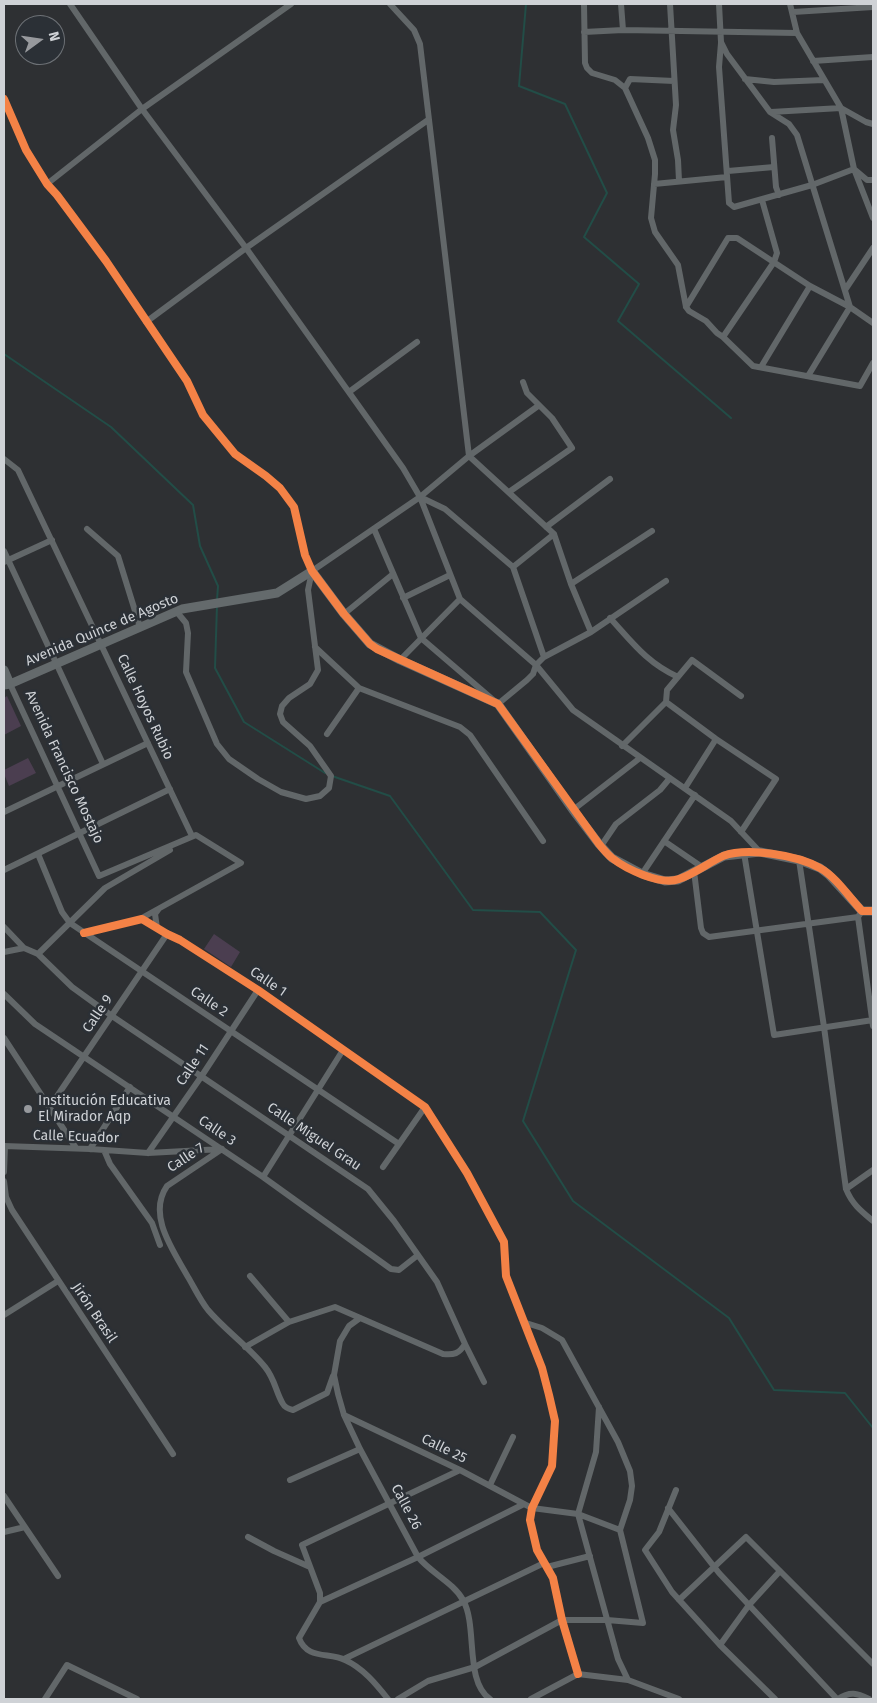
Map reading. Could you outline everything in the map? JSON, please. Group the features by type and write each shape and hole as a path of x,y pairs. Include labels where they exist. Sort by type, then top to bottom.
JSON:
{"street":[{"path":"70,4 142,109 246,248 403,468 420,497 460,600 536,665 573,710 731,821 760,852"},
{"path":"47,184 142,109 291,4"},
{"path":"390,4 414,30 420,44 468,456 554,534 571,584 591,632"},
{"path":"584,4 585,63 592,73 615,80 624,88 631,98 648,138 655,160 651,218 654,232 678,265 686,306 689,311 706,321 753,366 860,386 873,363"},
{"path":"621,4 623,30"},
{"path":"670,4 670,32 676,105 673,130 680,182"},
{"path":"719,4 721,42 719,68 729,203 734,207 762,200 812,185 854,169"},
{"path":"790,4 798,33 841,108 854,169 873,218"},
{"path":"793,12 873,8"},
{"path":"584,32 623,30 798,33"},
{"path":"721,42 730,59 770,112 794,129 850,307 808,376"},
{"path":"814,62 873,57"},
{"path":"624,88 630,79 674,81"},
{"path":"745,79 774,82 824,80"},
{"path":"4,99 26,150 47,184 57,194 106,261 187,382 203,415 234,454 280,488 294,507 305,555 312,571 344,614 370,644 400,660 498,704"},
{"path":"770,112 841,108 873,124"},
{"path":"146,322 246,248 428,120"},
{"path":"772,138 776,187 779,195"},
{"path":"654,184 680,182 774,167"},
{"path":"854,169 867,180 873,180"},
{"path":"723,337 774,262 777,253 762,200"},
{"path":"686,306 728,238 737,238 810,286 850,307 873,323"},
{"path":"845,290 873,249"},
{"path":"761,367 810,286"},
{"path":"349,392 417,342"},
{"path":"508,492 572,448 552,418 527,393 522,382"},
{"path":"176,611 186,623 188,633 186,672 217,744 229,759 281,792 306,799 320,796 329,788 331,776 310,746 283,722 280,714 282,706 289,698 310,684 315,678 318,663 308,590 312,571 420,497 468,456 538,406"},
{"name":"Calle Hoyos Rubio","path":"4,459 18,470 192,836"},
{"path":"546,526 610,479"},
{"path":"420,497 445,509 513,567 544,657"},
{"path":"87,529 118,556 140,627"},
{"path":"374,529 421,638 498,704 573,810 612,858 642,874 665,881 678,880 724,856 744,853 760,852 799,860 820,868 829,875 860,914 873,1022 774,1035 744,853"},
{"path":"571,584 652,531"},
{"path":"513,567 554,534"},
{"path":"6,561 52,540"},
{"path":"4,551 6,561 104,764"},
{"name":"Avenida Quince de Agosto","path":"6,686 176,611 283,590 312,571"},
{"path":"344,614 393,574"},
{"path":"403,598 450,575"},
{"path":"498,704 533,674 536,665 544,657 591,632 666,581"},
{"path":"400,660 460,600"},
{"path":"610,618 648,660 661,670 678,677"},
{"path":"315,647 359,688 460,727 470,735 543,841"},
{"path":"622,746 666,702 668,690 692,660 741,696"},
{"name":"Avenida Francisco Mostajo","path":"4,670 6,686 58,786 99,876 192,836"},
{"path":"327,734 359,688"},
{"path":"666,702 716,739 776,779 741,832"},
{"path":"684,788 716,739"},
{"path":"4,812 148,743"},
{"path":"573,810 640,758"},
{"path":"601,846 616,824 660,790 670,778"},
{"path":"4,870 170,789"},
{"path":"642,874 695,795"},
{"path":"38,954 105,888 192,836 196,835 202,838 241,864 140,919 84,933"},
{"path":"664,841 698,869 701,928 703,933 709,937 808,924 873,911"},
{"name":"Calle 2","path":"38,854 62,912 70,923 398,1144"},
{"path":"799,860 846,1189 855,1207 873,1221"},
{"path":"157,928 155,914 159,908"},
{"name":"Calle 1","path":"140,919 180,940 258,990 425,1107"},
{"name":"Calle Miguel Grau","path":"4,927 24,948 38,954 72,987 112,1016 368,1189 394,1221 438,1282 484,1382"},
{"name":"Calle 9","path":"50,1108 167,934"},
{"path":"4,952 24,948"},
{"name":"Calle 11","path":"148,1153 258,990"},
{"name":"Calle 3","path":"4,994 35,1024 263,1177 393,1270 399,1270 418,1255"},
{"path":"4,1038 76,1148"},
{"path":"263,1177 343,1050"},
{"path":"90,1149 130,1087"},
{"path":"383,1167 425,1107 467,1173 504,1242 506,1276 542,1368 555,1421 552,1466 532,1508 530,1520 537,1550 553,1578 562,1620 578,1674"},
{"path":"4,1146 4,1172"},
{"name":"Calle Ecuador","path":"4,1146 148,1153 222,1149"},
{"name":"Calle 7","path":"161,1217 160,1202 162,1193 167,1186 222,1149"},
{"path":"104,1150 110,1164 152,1223 160,1245"},
{"path":"846,1189 873,1170"},
{"name":"Jirón Brasil","path":"4,1181 6,1196 12,1210 173,1454"},
{"path":"152,1223 161,1217 163,1229 170,1244 206,1309 265,1366 275,1382 283,1404 288,1409 293,1410 327,1393 334,1375"},
{"path":"250,1276 289,1322"},
{"path":"4,1314 58,1281"},
{"path":"245,1347 289,1322 335,1307 442,1354 454,1355 465,1344"},
{"name":"Calle 26","path":"360,1318 349,1326 340,1341 334,1375 344,1415 360,1449 418,1557 427,1568 455,1589 464,1601"},
{"path":"398,1699 428,1681 475,1667 562,1620 607,1620 643,1623 620,1530 630,1500 632,1486 630,1471 618,1442 562,1340 542,1328 526,1324"},
{"path":"599,1406 596,1452 578,1514 618,1659 628,1680"},
{"name":"Calle 25","path":"344,1415 460,1470 532,1508 578,1514 620,1530"},
{"path":"490,1485 514,1437"},
{"path":"290,1480 360,1449"},
{"path":"388,1699 364,1672 344,1660 315,1654 301,1644 299,1638 320,1602 320,1593 302,1545 389,1502 460,1470"},
{"path":"676,1490 659,1532 645,1550 672,1592 720,1645 775,1699"},
{"path":"4,1496 58,1576"},
{"path":"320,1602 418,1557 524,1504"},
{"path":"668,1508 714,1567 837,1699 846,1694 858,1693 869,1699"},
{"path":"4,1532 25,1527"},
{"path":"248,1537 310,1567"},
{"path":"679,1600 746,1538 873,1664"},
{"path":"344,1660 464,1601 546,1565 590,1556"},
{"path":"720,1645 749,1605 780,1571"},
{"path":"464,1601 475,1667 481,1690 490,1699"},
{"path":"45,1699 67,1665 125,1696 137,1699"},
{"path":"531,1699 578,1674 628,1680 679,1699"},
{"path":"659,1699 664,1693"}],"shaded area":[{"path":"7,696 21,726 4,735 4,698"},
{"path":"28,758 36,773 9,786 4,770"},
{"path":"214,934 240,952 231,967 204,949"}],"waterway":[{"path":"526,4 519,86 565,104 607,193 584,237 639,284 618,321 731,418"},
{"path":"4,354 111,427 193,505 200,546 218,586 217,600"},
{"path":"217,605 215,668 244,722 325,773"},
{"path":"332,776 390,796 473,910 540,912 576,950 523,1121 573,1201 729,1318 774,1390 845,1393 873,1428"}],"cycle path":[{"path":"4,99 26,150 47,184 106,261 187,381 203,415 235,454 280,488 294,507 305,555 312,571 344,614 370,644 377,649 498,704 599,844 610,856 626,867 644,875 672,881 685,877 723,856 733,853 758,852 786,856 820,868 837,882 862,911 873,911"},
{"path":"84,933 142,919 180,940 258,990 425,1107 467,1173 504,1242 506,1276 542,1368 555,1421 552,1466 532,1508 530,1520 537,1550 553,1578 562,1620 578,1674"}],"place":[{"name":"Institución Educativa El Mirador Aqp","path":"28,1109"}]}
